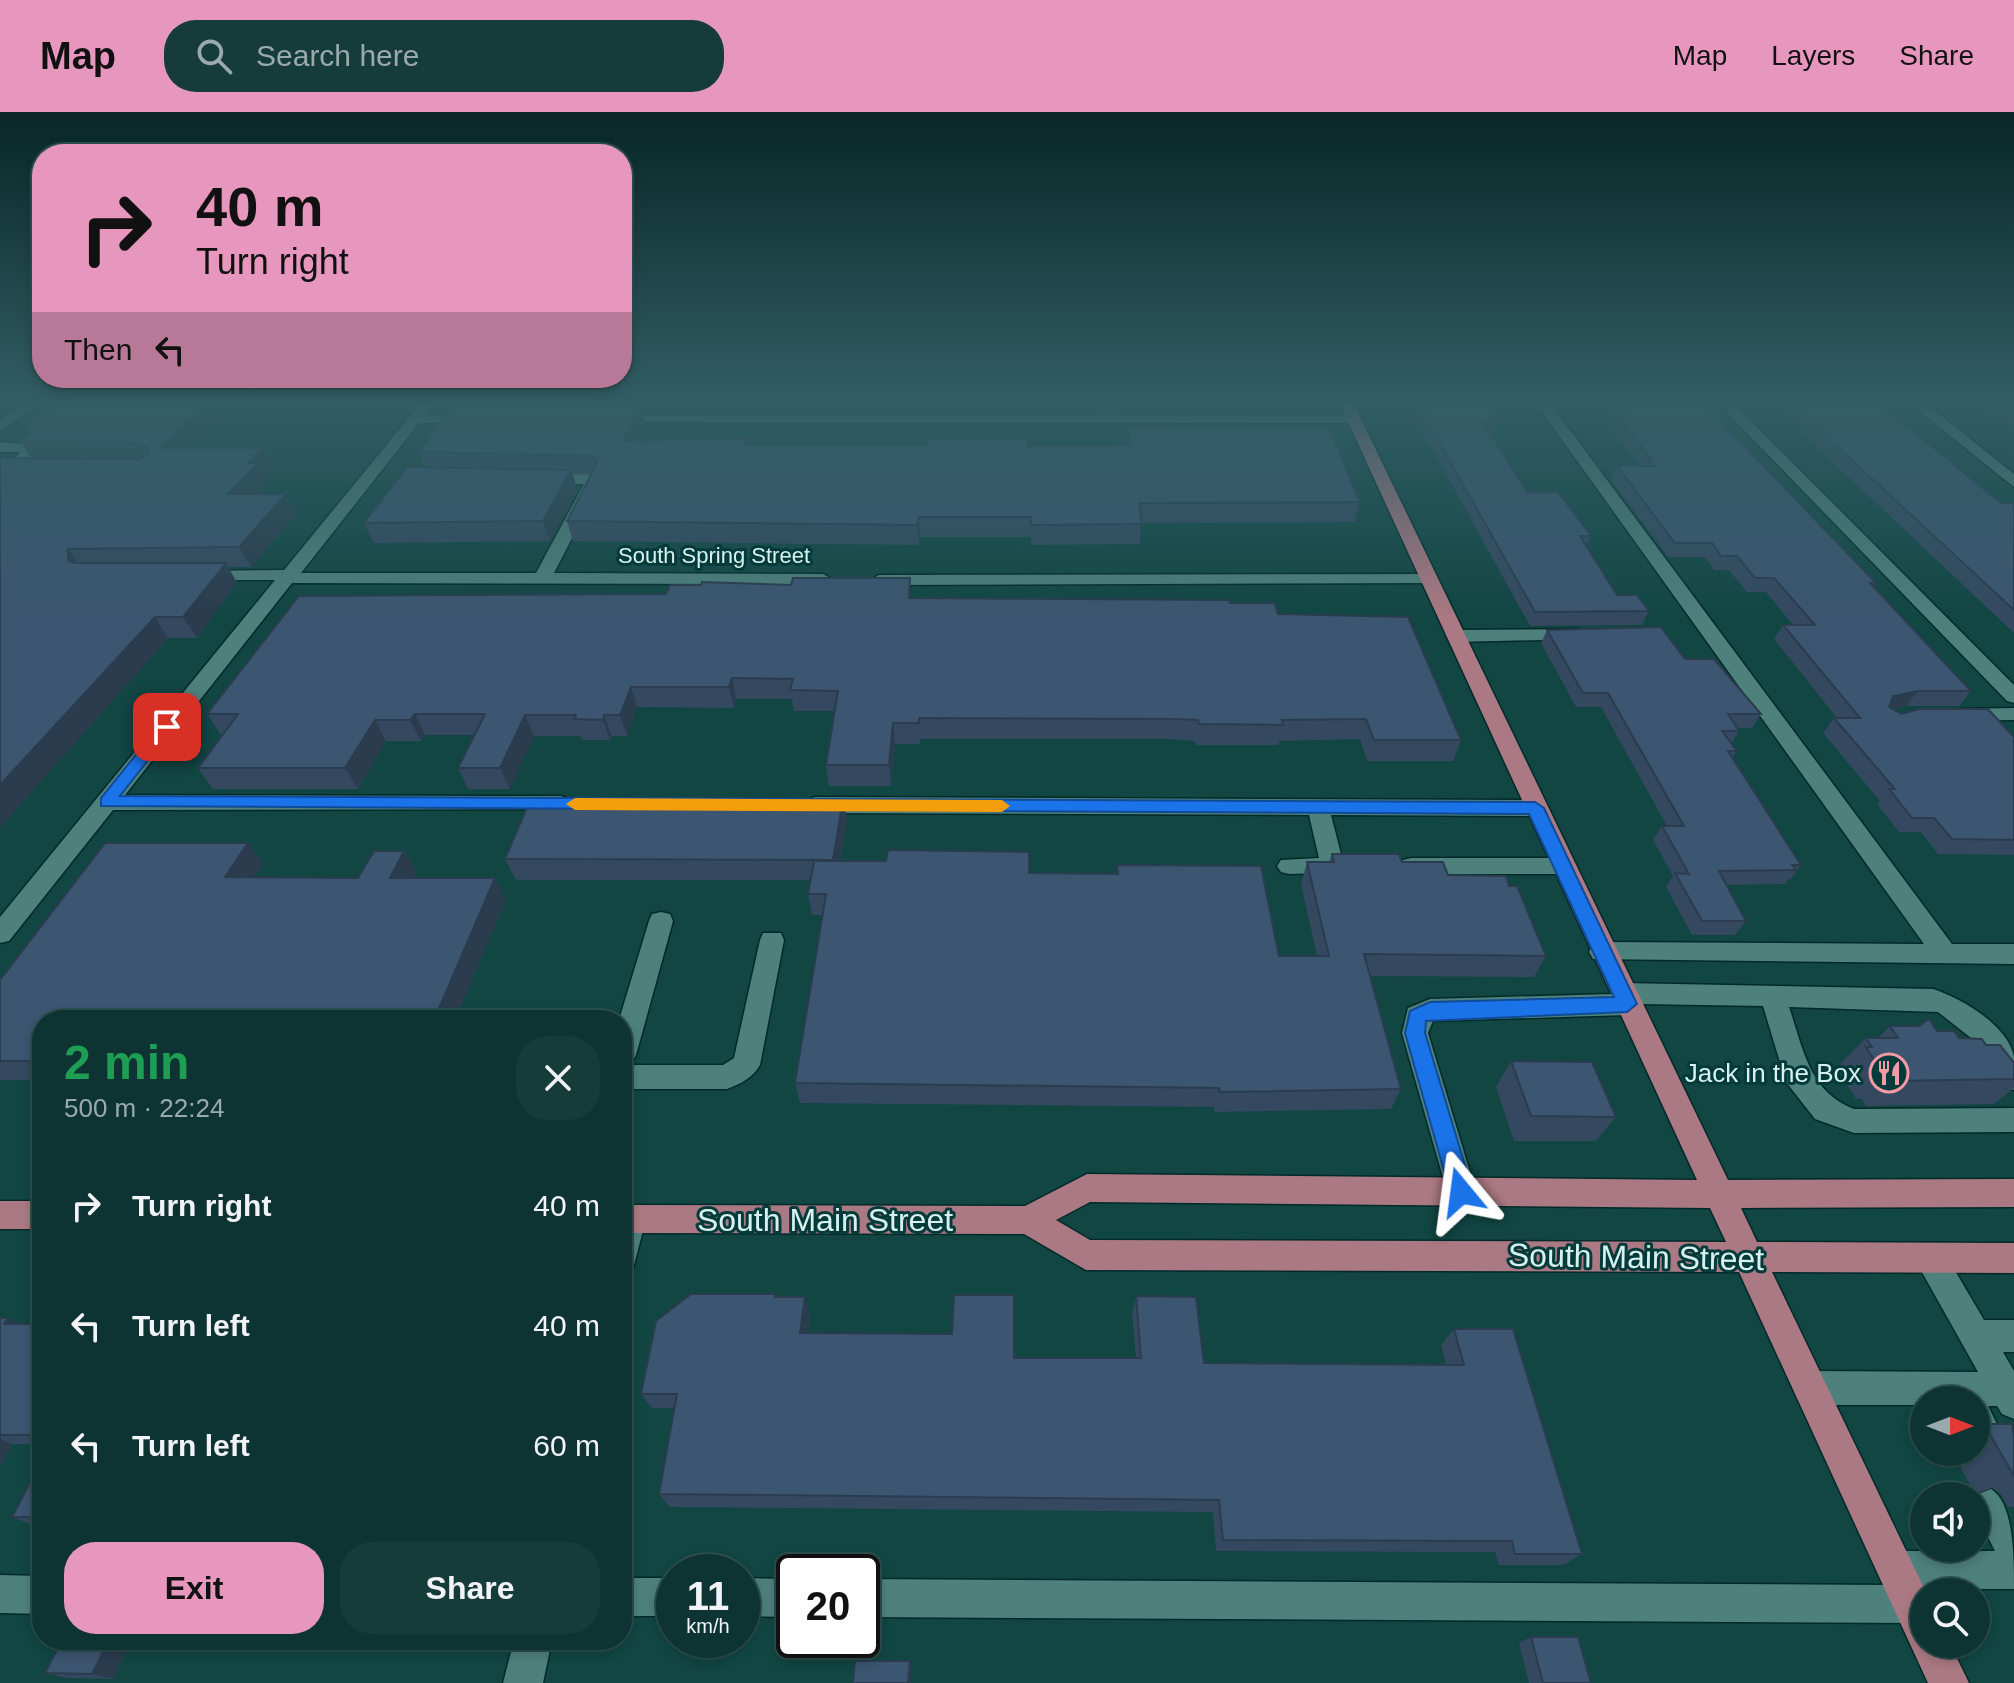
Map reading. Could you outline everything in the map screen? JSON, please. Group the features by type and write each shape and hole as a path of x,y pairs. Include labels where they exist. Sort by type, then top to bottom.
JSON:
{"main road":[{"path":"1379,471 1602,952 1910,1600"},
{"name":"South Main Street","path":"632,1219 1028,1220 1087,1188 2014,1193"},
{"path":"0,1215 32,1215"},
{"name":"South Main Street","path":"1028,1220 1086,1255 2014,1258"},
{"path":"1937,1658 1949,1683"}],"street":[{"path":"0,934 373,471"},
{"path":"1593,471 1945,954"},
{"path":"1792,471 2014,697"},
{"path":"368,478 394,478"},
{"path":"527,479 592,481 542,579"},
{"name":"South Spring Street","path":"182,575 837,580"},
{"path":"867,580 946,588 1112,588 1429,579"},
{"path":"1455,636 1603,634"},
{"path":"1937,715 2014,714"},
{"path":"107,802 585,804"},
{"path":"792,805 1535,808"},
{"path":"1318,807 1333,866"},
{"path":"1289,866 1562,866"},
{"path":"632,1021 661,921"},
{"path":"632,1077 727,1077 746,1065 772,940"},
{"path":"1602,952 2014,954"},
{"path":"1773,996 1800,1082 1825,1110 1854,1121 2014,1120"},
{"path":"1461,1192 1415,1033 1417,1016 1430,1010 1625,999 1773,996 1933,999 1947,1003 1974,1021 2014,1078"},
{"path":"1930,1258 2007,1381"},
{"path":"1976,1336 2014,1336"},
{"path":"1810,1388 1910,1400"},
{"path":"1991,1507 2014,1550"},
{"path":"1896,1570 2014,1570"},
{"path":"0,1594 32,1595"},
{"path":"632,1597 656,1597"},
{"path":"880,1598 1910,1617"},
{"path":"523,1683 531,1650"}],"building":[{"path":"0,471 250,471 228,494 286,494 239,547 68,549 68,561 75,563 226,563 183,617 155,617 0,785"},
{"path":"404,471 570,471 543,521 364,523"},
{"path":"593,471 1347,471 1360,502 1139,503 1142,524 1031,525 1031,517 919,517 917,525 567,521"},
{"path":"1455,471 1514,471 1527,492 1558,492 1591,536 1580,536 1617,595 1637,595 1649,611 1535,612"},
{"path":"1621,471 1769,471 1876,583 1870,583 1971,691 1918,691 1893,696 1889,707 1902,714 1919,709 1988,709 2014,737 2014,840 1952,839 1934,818 1912,818 1889,789 1895,789 1834,718 1860,718 1783,625 1815,625 1774,578 1755,578 1737,556 1721,556 1712,543 1675,543"},
{"path":"1864,471 1962,471 2001,503 2014,503 2014,610"},
{"path":"793,578 910,578 909,598 1229,600 1230,603 1275,603 1278,614 1408,617 1461,740 1374,740 1366,719 1282,720 1283,725 1199,724 1198,720 1172,719 919,718 919,723 893,723 889,765 826,765 838,691 790,690 793,679 732,678 729,687 631,687 620,715 604,715 603,720 574,719 576,715 525,715 500,768 458,768 485,714 415,714 410,720 375,720 345,768 198,768 238,714 207,714 299,596 666,594 670,585 701,585 702,582 791,585"},
{"path":"1661,627 1685,659 1714,659 1761,714 1728,714 1739,731 1722,731 1737,751 1728,751 1801,865 1792,865 1796,870 1719,871 1746,921 1702,921 1675,873 1689,874 1662,826 1684,826 1608,693 1583,693 1547,630"},
{"path":"531,798 843,799 833,860 505,859"},
{"path":"105,843 248,843 225,877 358,878 374,851 404,851 390,878 495,878 438,1010 32,1010 32,1061 0,1061 0,980"},
{"path":"888,850 1029,852 1029,873 1118,874 1117,865 1261,866 1279,956 1329,956 1307,862 1334,862 1332,854 1399,854 1402,862 1443,862 1448,875 1506,876 1509,886 1517,886 1546,956 1364,954 1401,1089 1220,1092 1219,1088 795,1083 826,894 808,894 814,861 886,861"},
{"path":"1929,1019 1937,1031 1954,1031 1959,1038 1982,1039 1986,1045 2000,1045 2014,1063 2014,1079 1893,1081 1889,1074 1883,1074 1866,1047 1872,1047 1866,1038 1898,1038 1890,1026 1919,1026"},
{"path":"1511,1061 1592,1062 1616,1117 1531,1116"},
{"path":"691,1294 805,1297 800,1333 952,1334 954,1295 1014,1295 1014,1358 1141,1358 1136,1296 1196,1297 1204,1363 1464,1365 1454,1329 1513,1329 1582,1554 1515,1554 1512,1541 1223,1540 1219,1500 659,1494 677,1394 641,1394 656,1321"},
{"path":"0,1318 8,1318 4,1324 32,1324 32,1435 0,1435"},
{"path":"1990,1424 2012,1424 2014,1476 1990,1434"},
{"path":"32,1479 32,1517 12,1517"},
{"path":"1531,1637 1578,1637 1591,1683 1543,1683"},
{"path":"57,1650 104,1650 92,1674 45,1673"},
{"path":"855,1661 910,1661 908,1683 853,1683"}],"slow traffic":[{"path":"575,804 1002,806"}],"place":[{"name":"Jack in the Box","path":"1889,1073"}],"route":[{"path":"167,727 107,802 1535,808 1627,1004 1430,1010 1417,1016 1415,1033 1461,1192"}]}
